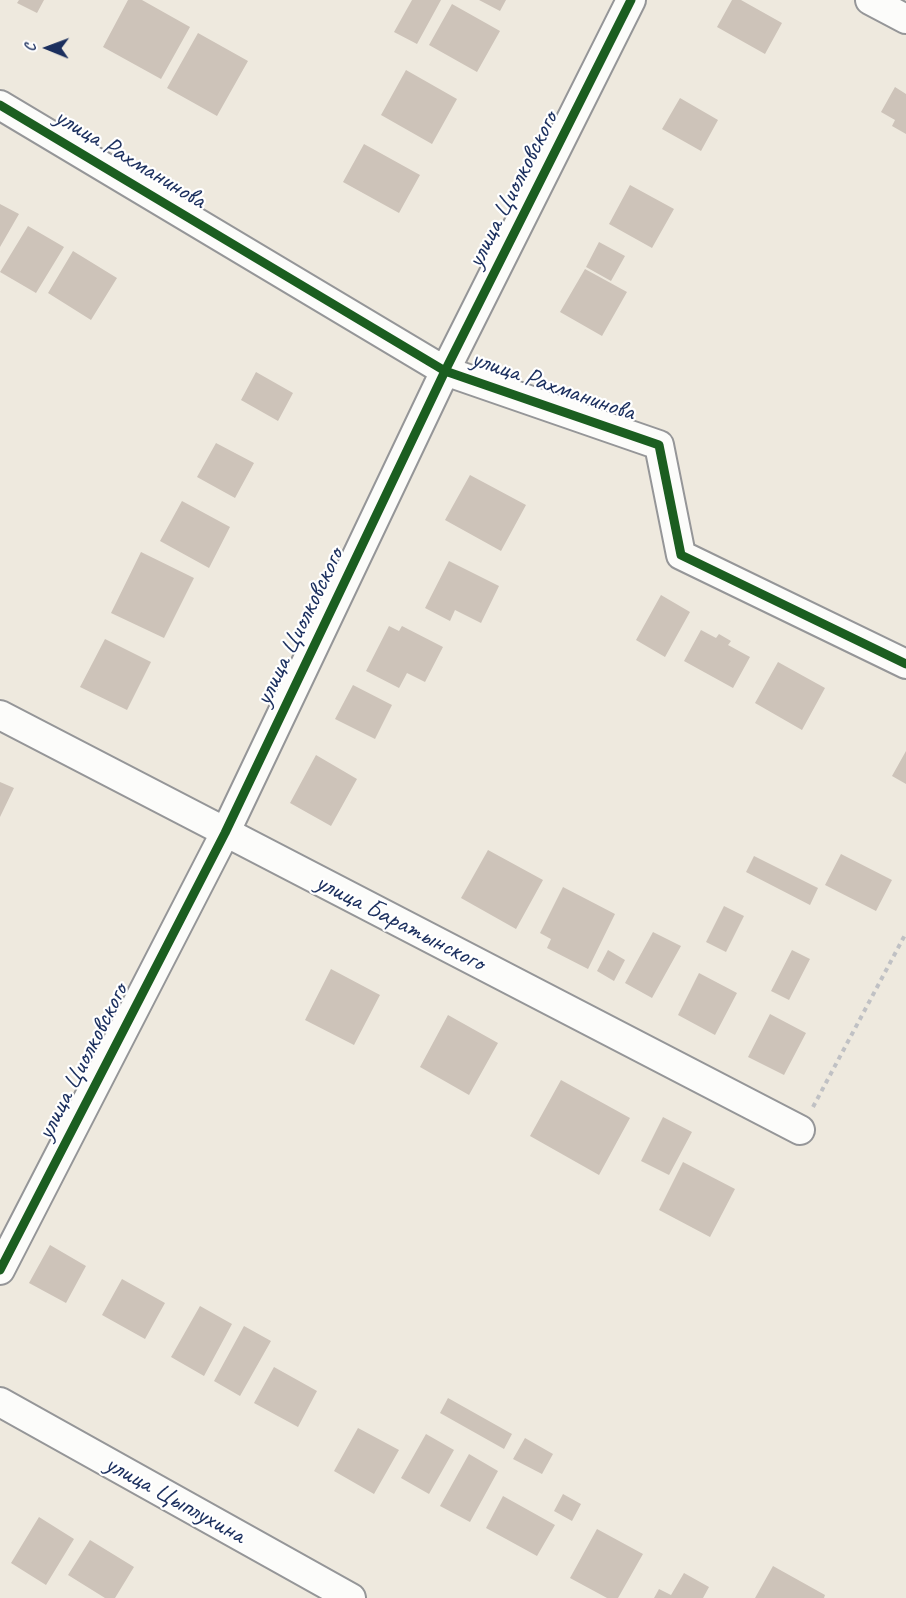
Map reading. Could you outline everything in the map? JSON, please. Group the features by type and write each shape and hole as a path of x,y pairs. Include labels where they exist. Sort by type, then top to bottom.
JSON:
{"street":[{"name":"улица Циолковского","path":"0,1270 225,833 445,371 631,0"},
{"path":"870,0 906,19"},
{"name":"улица Рахманинова","path":"0,105 445,371 659,445 681,555 906,664"},
{"name":"улица Баратынского","path":"0,715 800,1130"},
{"name":"улица Цыплухина","path":"0,1402 351,1598"}],"path":[{"path":"800,1130 906,933"}],"building":[{"path":"19,0 44,0 37,13 17,3"},
{"path":"128,0 142,0 190,27 161,79 103,47"},
{"path":"412,0 441,0 417,44 394,32"},
{"path":"479,0 506,0 500,11"},
{"path":"732,0 741,0 782,23 765,54 717,27"},
{"path":"452,4 500,31 477,72 429,45"},
{"path":"198,33 248,61 217,116 167,88"},
{"path":"406,70 457,99 432,144 381,115"},
{"path":"895,87 906,94 906,134 892,126 895,120 881,112"},
{"path":"680,98 718,120 701,151 662,129"},
{"path":"364,144 420,175 399,213 343,182"},
{"path":"630,185 674,209 652,248 609,224"},
{"path":"0,204 19,214 0,247"},
{"path":"28,226 64,247 36,293 0,272"},
{"path":"599,242 625,256 611,281 586,267"},
{"path":"73,251 117,278 91,320 48,293"},
{"path":"585,269 627,292 602,336 560,312"},
{"path":"256,372 293,393 278,421 241,400"},
{"path":"216,443 254,463 235,498 197,477"},
{"path":"470,475 526,505 501,551 445,520"},
{"path":"182,501 230,527 209,568 160,541"},
{"path":"141,552 194,578 164,638 111,613"},
{"path":"449,561 499,586 481,623 455,610 450,621 425,608"},
{"path":"661,595 690,612 665,657 636,640"},
{"path":"389,626 399,631 402,626 443,647 425,682 407,673 399,688 366,671"},
{"path":"701,630 716,638 719,634 731,641 728,645 750,657 733,688 684,661"},
{"path":"105,639 151,662 127,710 80,687"},
{"path":"778,662 825,688 802,730 755,703"},
{"path":"353,685 392,705 375,739 335,719"},
{"path":"906,751 906,784 892,776"},
{"path":"316,755 357,779 331,826 290,803"},
{"path":"0,782 14,788 0,817"},
{"path":"488,850 543,880 516,929 461,898"},
{"path":"841,854 892,880 876,911 825,885"},
{"path":"754,856 818,888 810,905 746,872"},
{"path":"563,887 615,914 588,969 547,948 551,939 540,933"},
{"path":"724,906 744,916 726,952 706,942"},
{"path":"653,932 681,946 652,998 625,983"},
{"path":"608,950 625,960 614,981 597,971"},
{"path":"792,950 810,959 789,1000 771,991"},
{"path":"331,969 380,995 354,1045 305,1020"},
{"path":"699,973 737,993 715,1035 678,1015"},
{"path":"770,1014 806,1033 784,1075 748,1057"},
{"path":"448,1015 498,1043 469,1095 420,1067"},
{"path":"561,1080 630,1118 599,1175 530,1136"},
{"path":"663,1117 692,1132 669,1175 641,1161"},
{"path":"683,1162 735,1189 710,1237 659,1210"},
{"path":"50,1245 86,1266 66,1303 29,1283"},
{"path":"122,1279 165,1303 145,1339 102,1315"},
{"path":"200,1306 232,1324 204,1376 171,1357"},
{"path":"244,1326 271,1341 240,1396 214,1381"},
{"path":"274,1367 317,1391 298,1427 254,1403"},
{"path":"448,1398 512,1434 504,1449 440,1413"},
{"path":"358,1428 399,1450 374,1494 334,1471"},
{"path":"426,1434 454,1450 429,1494 401,1478"},
{"path":"525,1438 553,1454 542,1474 513,1459"},
{"path":"469,1454 498,1471 470,1522 440,1506"},
{"path":"563,1494 581,1504 572,1521 554,1511"},
{"path":"503,1496 555,1525 537,1556 486,1528"},
{"path":"39,1517 74,1539 46,1585 11,1563"},
{"path":"597,1529 643,1554 618,1598 607,1598 570,1578"},
{"path":"90,1540 134,1567 115,1598 105,1598 68,1575"},
{"path":"773,1566 825,1595 824,1598 755,1598"},
{"path":"684,1573 709,1587 703,1598 654,1598 659,1589 671,1595"}],"cycle path":[{"path":"0,1270 225,833 445,371 631,0"},
{"path":"0,105 445,371 659,445 681,555 906,664"}]}
